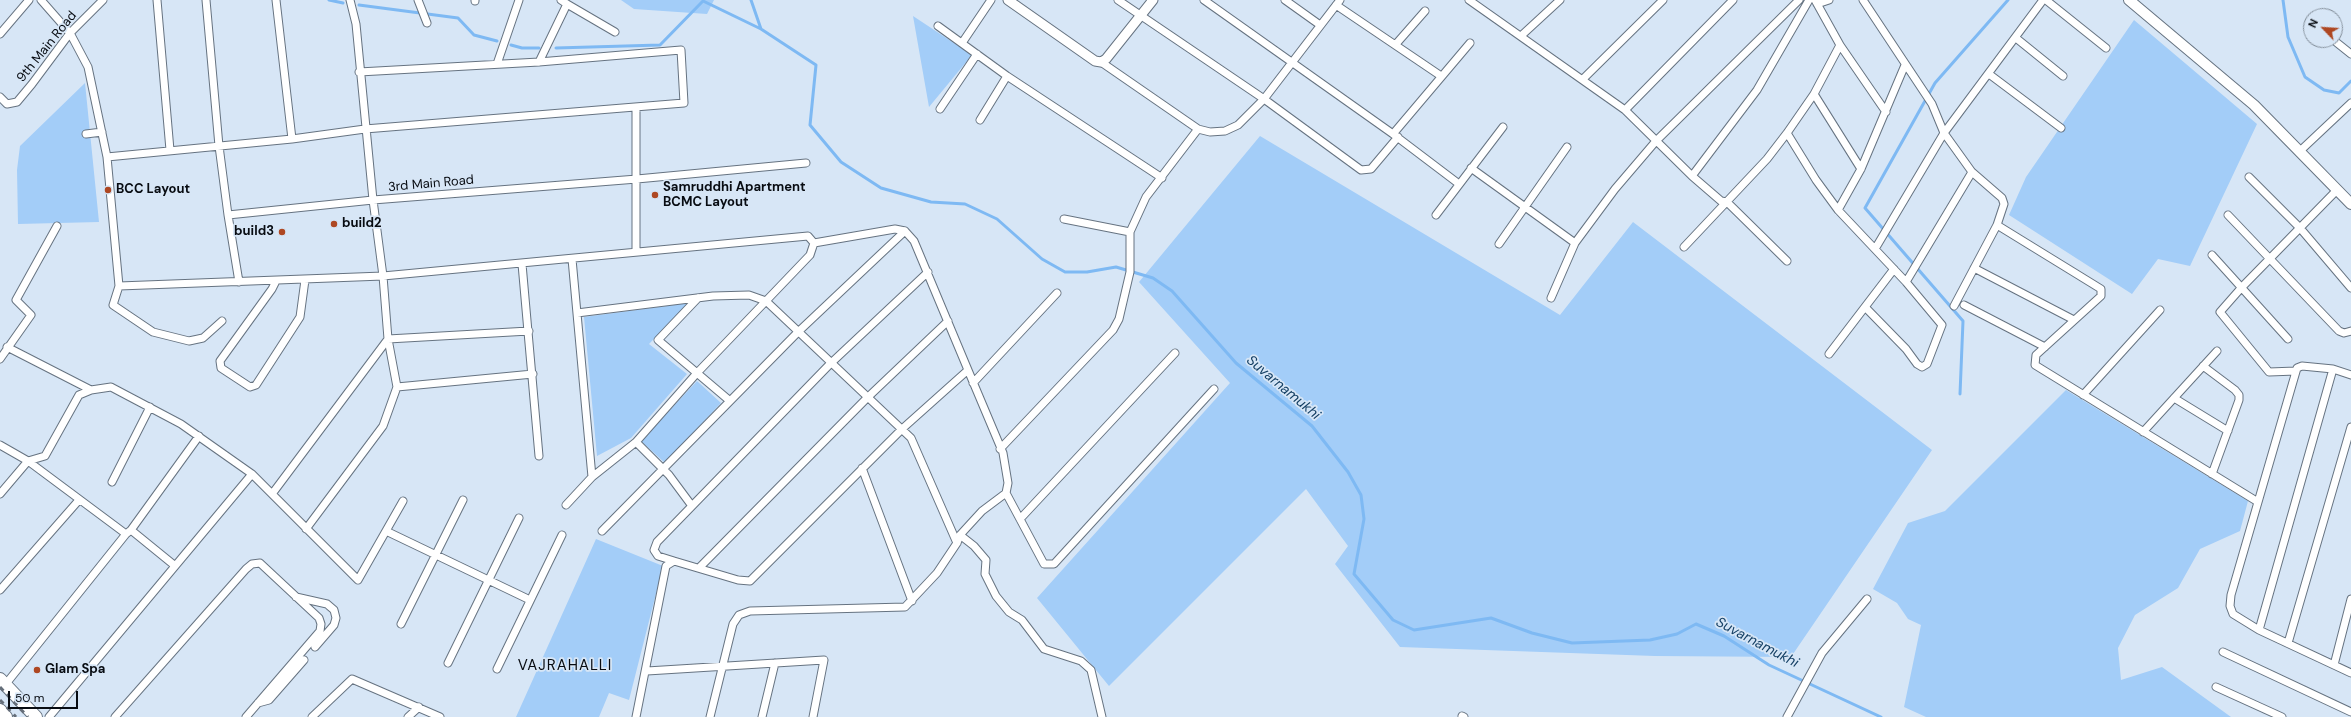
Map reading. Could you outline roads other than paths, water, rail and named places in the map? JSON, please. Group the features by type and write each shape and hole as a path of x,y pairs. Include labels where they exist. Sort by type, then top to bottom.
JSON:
{"highway":[{"path":"3,682 36,717"},
{"path":"0,710 6,717"}],"main road":[{"path":"2129,0 2254,105 2351,204"}],"street":[{"path":"0,34 29,0"},
{"path":"41,0 70,33 88,68 107,157 119,286 113,305 153,332 189,341 203,338 222,321"},
{"name":"9th Main Road","path":"0,97 7,104 17,102 70,33 103,0"},
{"path":"157,0 170,150"},
{"path":"206,0 219,146 239,282"},
{"path":"276,0 292,139"},
{"path":"306,529 384,426 397,387 388,339 384,276 365,129 356,24 350,0"},
{"path":"418,0 427,23"},
{"path":"496,64 519,0"},
{"path":"962,43 991,0"},
{"path":"1008,0 1095,61 1101,62 1198,129 1210,132 1231,128 1238,125 1264,99 1291,62 1338,3 1441,76"},
{"path":"1118,0 1264,99 1362,170 1371,169 1441,76 1470,43"},
{"path":"1101,62 1106,59 1153,0"},
{"path":"1204,0 1395,136 1459,184"},
{"path":"1286,0 1320,25"},
{"path":"1469,0 1479,2 1625,110 1692,176 1721,201 1727,202 1787,261"},
{"path":"1522,35 1560,0"},
{"path":"1583,79 1663,0"},
{"path":"1625,110 1733,0"},
{"path":"1550,298 1576,243 1615,189 1656,141 1798,0"},
{"path":"1692,176 1757,90 1808,0"},
{"path":"1829,0 1816,2 1840,45 1886,112"},
{"path":"1863,0 1932,104 1944,133 1972,172 2004,201 1997,225 1954,306"},
{"path":"1874,249 1944,133 2045,0 2106,48"},
{"path":"539,62 564,2 615,32"},
{"path":"1396,44 1425,11"},
{"path":"938,26 1007,76 1162,178"},
{"path":"2016,38 2064,76"},
{"path":"1684,247 1768,159 1814,94 1840,45"},
{"path":"2343,48 2351,54"},
{"path":"107,157 292,139 365,129 684,102 681,50 539,62 360,72"},
{"path":"940,109 977,54"},
{"path":"1838,210 1860,169 1886,112 1905,65"},
{"path":"1989,74 2061,128"},
{"path":"980,120 1007,76"},
{"path":"1814,94 1860,169"},
{"path":"2300,151 2351,102"},
{"path":"636,107 636,252"},
{"path":"1436,215 1503,127"},
{"path":"1000,449 1113,330 1119,319 1130,272 1130,232 1146,197 1198,129"},
{"path":"86,134 102,132"},
{"path":"1787,133 1816,180 1838,210 1906,282 1942,325 1927,364 1922,366 1916,364 1906,349 1865,307"},
{"path":"1499,244 1567,147"},
{"name":"3rd Main Road","path":"228,215 373,200 636,179 806,163"},
{"path":"1471,168 1576,243"},
{"path":"1906,282 1972,172"},
{"path":"2249,177 2300,228 2351,288"},
{"path":"2296,371 2269,372 2220,315 2221,310 2338,190"},
{"path":"2228,215 2271,258 2339,331 2344,333 2351,331"},
{"path":"1064,220 1130,232"},
{"path":"1997,225 2101,289 2101,296 2036,355 2035,365 2258,502"},
{"path":"0,359 31,315 16,300 57,226"},
{"path":"814,243 895,229 905,232 914,241 1000,449 1003,453 1008,483 1006,493 1044,564 1054,564 1214,389"},
{"path":"602,531 798,332 905,232"},
{"path":"119,286 384,276 808,236 814,243"},
{"path":"566,505 592,477 636,442 697,373 810,255 814,243"},
{"path":"2212,255 2288,339"},
{"path":"572,259 592,477"},
{"path":"522,264 533,374 539,456"},
{"path":"1974,268 2074,320"},
{"path":"1829,354 1894,269"},
{"path":"928,272 830,364 657,542 654,550 658,556 738,580 750,581 902,429 968,370"},
{"path":"276,281 272,289 220,361 221,368 250,387 256,385 300,317 305,280"},
{"path":"973,383 1057,293"},
{"path":"577,313 698,298 749,295 766,301 830,364 911,438 957,543"},
{"path":"698,298 658,340 730,401"},
{"path":"1964,305 2045,347"},
{"path":"2083,395 2160,310"},
{"path":"699,568 867,398 948,321"},
{"path":"272,494 388,339 529,331"},
{"path":"7,347 91,390"},
{"path":"2143,432 2217,351"},
{"path":"1020,519 1175,353"},
{"path":"2203,366 2235,390 2239,395 2239,400 2212,474"},
{"path":"2351,375 2333,369 2302,366 2297,368 2231,595 2230,606 2233,614 2259,630 2351,673"},
{"path":"2259,630 2333,369"},
{"path":"397,387 533,374"},
{"path":"0,494 28,461 45,456 79,395 91,390 111,386 181,424 252,474 358,580 403,501"},
{"path":"2174,398 2228,431"},
{"path":"112,482 150,407"},
{"path":"2288,643 2351,427"},
{"path":"3,682 128,532 199,436"},
{"path":"636,442 663,468 692,506"},
{"path":"0,445 28,461 79,500 128,532 174,565"},
{"path":"862,468 912,601"},
{"path":"49,717 174,565 252,474"},
{"path":"710,717 732,624 739,615 750,611 905,607 937,573 957,543 960,535 982,511 1006,493"},
{"path":"0,590 79,500"},
{"path":"401,624 463,500"},
{"path":"448,663 519,518"},
{"path":"386,531 530,600"},
{"path":"497,669 562,535"},
{"path":"960,535 974,546 986,560 985,574 996,596 1010,612 1022,620 1044,649 1082,661 1091,670 1102,717"},
{"path":"636,717 647,671 666,566 674,561"},
{"path":"115,717 252,564 260,563 319,618 321,624 320,631 246,717"},
{"path":"296,597 327,604 334,610 336,618 334,625 315,647"},
{"path":"1787,717 1808,676 1822,653 1867,599"},
{"path":"2334,665 2348,620 2351,600"},
{"path":"2223,652 2351,712"},
{"path":"258,703 269,700 304,660"},
{"path":"647,671 824,660 813,717"},
{"path":"762,717 775,663"},
{"path":"312,717 352,679 440,717"},
{"path":"2216,688 2282,717"},
{"path":"408,717 419,707"}],"waterway":[{"path":"329,0 343,3"},
{"name":"Suvarnamukhi","path":"751,0 761,29 816,65 810,125 841,162 881,188 931,202 965,204 997,219 1042,259 1065,272 1087,272 1116,267 1153,278 1172,291 1236,363 1312,426 1348,472 1361,495 1364,519 1354,574 1393,620 1414,630 1491,618 1532,633 1572,643 1650,640 1677,634 1696,624 1724,636 1769,665 1881,717"},
{"path":"1960,394 1963,321 1865,208 1935,83 2008,0"},
{"path":"2283,0 2288,37 2305,77 2324,90 2339,93 2351,81"},
{"path":"556,48 660,45 703,1 761,29"},
{"path":"359,5 458,18 474,35 497,41"},
{"path":"511,45 522,48 539,48"}],"railway":[{"path":"0,687 28,717"},
{"path":"0,700 16,717"}],"place":[{"name":"BCC Layout","path":"108,190"},
{"name":"Samruddhi Apartment BCMC Layout","path":"655,195"},
{"name":"build2","path":"334,224"},
{"name":"build3","path":"282,232"},
{"name":"Glam Spa","path":"37,670"}],"district":[{"name":"VAJRAHALLI","path":"565,666"}]}
